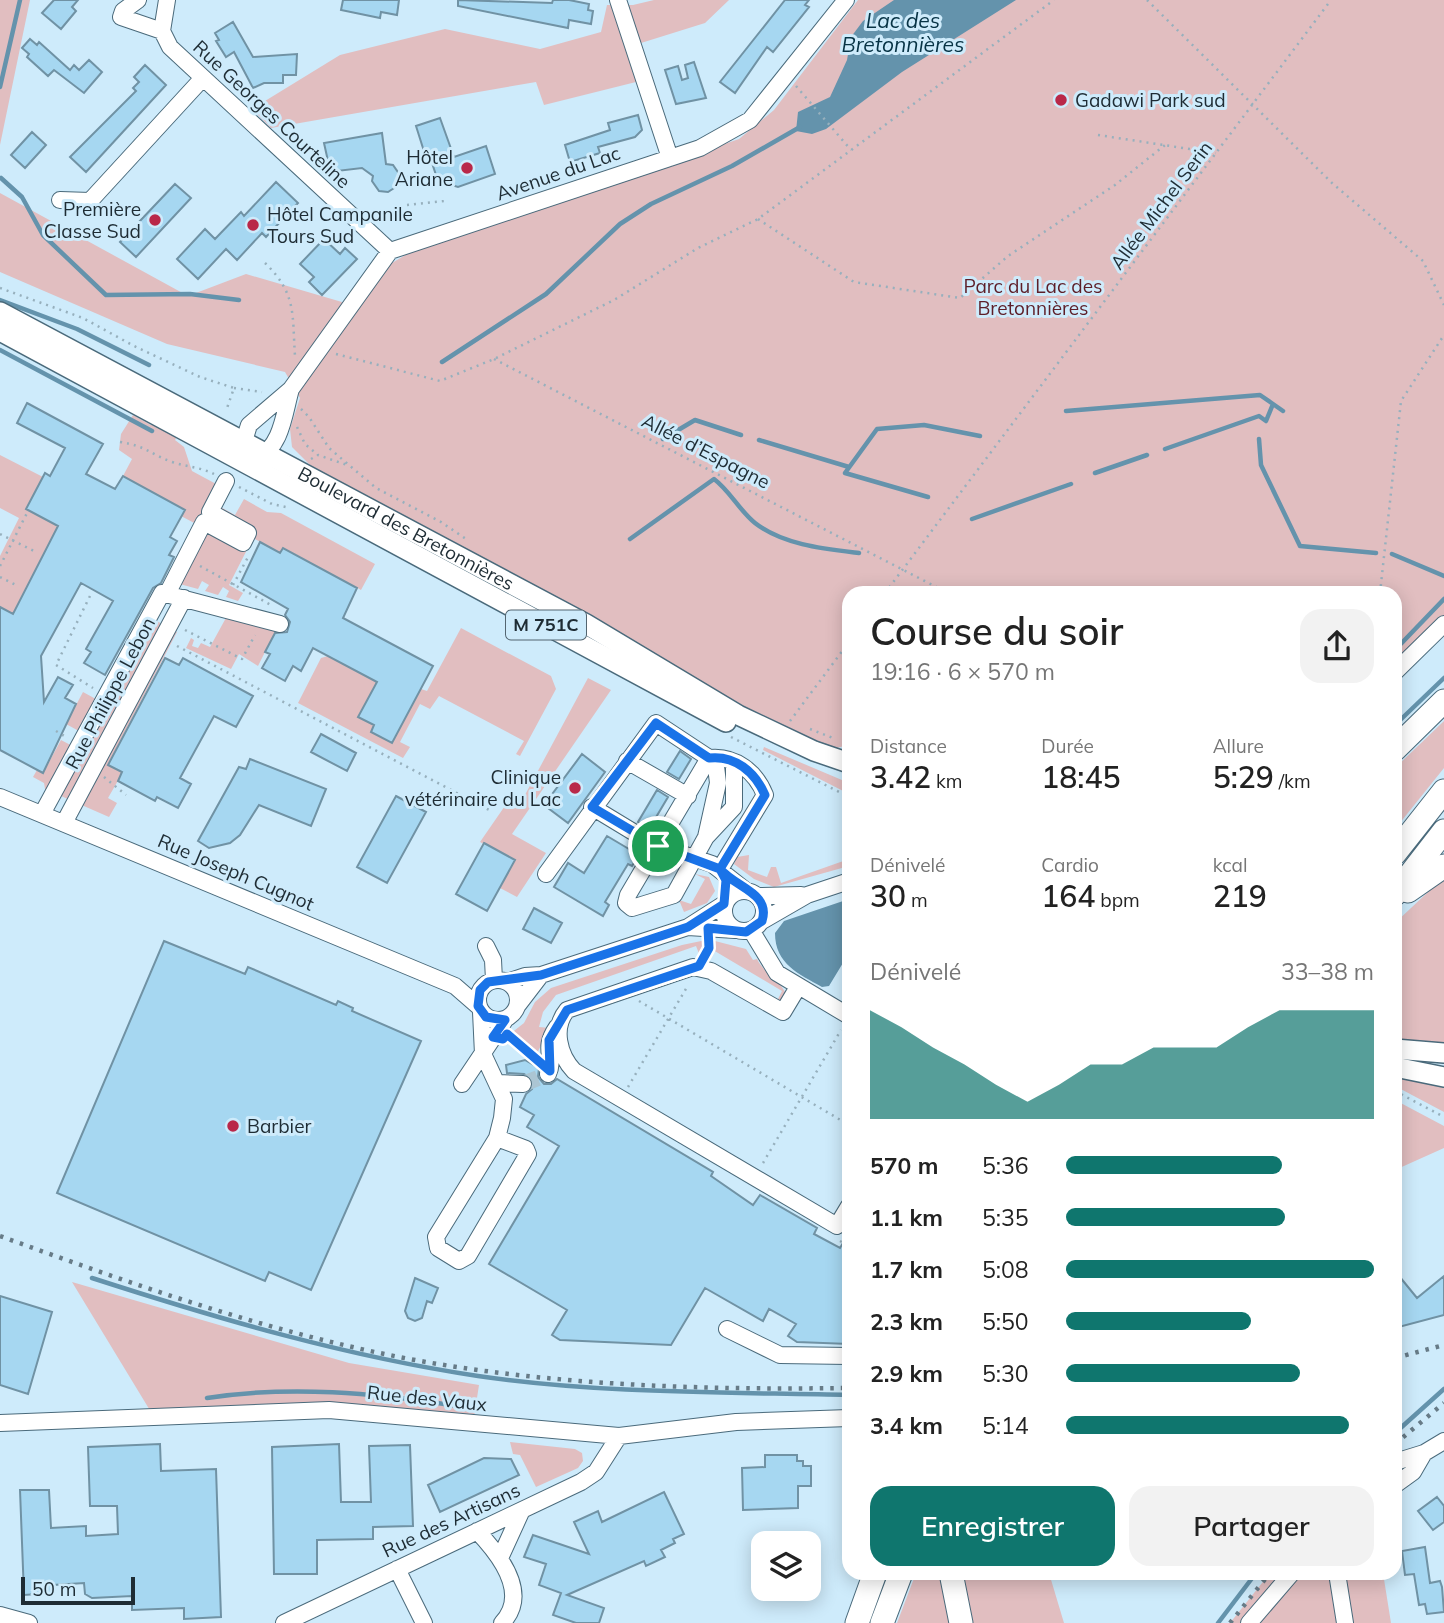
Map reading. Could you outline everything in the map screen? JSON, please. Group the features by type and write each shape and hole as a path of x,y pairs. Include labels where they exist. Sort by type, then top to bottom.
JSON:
{"highway":[{"path":"1402,742 1444,701"},
{"path":"1402,844 1444,792"},
{"path":"1402,885 1444,831"},
{"path":"1402,897 1444,866"},
{"path":"857,1623 872,1580"},
{"path":"882,1623 898,1580"},
{"path":"952,1580 961,1623"}],"main road":[{"name":"Boulevard des Bretonnières","path":"0,312 586,624 738,716 814,751 842,761"},
{"name":"Boulevard des Bretonnières","path":"0,331 756,738 842,774"},
{"path":"1402,1050 1444,1053"},
{"path":"1402,1069 1444,1077"}],"street":[{"path":"138,0 123,11 121,17 162,31 167,0"},
{"path":"618,0 670,158"},
{"name":"Avenue du Lac","path":"390,251 699,148 750,120 786,79 846,0"},
{"name":"Rue Georges Courteline","path":"162,31 170,47 202,79 390,251"},
{"path":"60,200 90,201 202,79"},
{"path":"296,382 276,440 268,453 247,463 244,441 249,425 296,382 390,251"},
{"name":"Rue Philippe Lebon","path":"42,814 162,593 167,594 204,522 243,543 248,533 210,512 226,481"},
{"path":"167,594 274,614"},
{"name":"Rue Philippe Lebon","path":"64,823 184,598"},
{"path":"1402,665 1444,624"},
{"path":"546,874 592,807 656,723 712,758 750,769 765,795 722,872 726,922 749,927 807,895 842,883"},
{"path":"712,758 718,783 706,837 695,859 674,895 629,907 626,904 628,895 712,758"},
{"path":"627,761 688,796"},
{"path":"706,837 734,807 734,763"},
{"name":"Rue Joseph Cugnot","path":"0,797 455,986 479,1009"},
{"path":"592,807 658,846 722,872 751,893 764,908 749,927"},
{"path":"725,902 732,894 807,895"},
{"name":"Rue Joseph Cugnot","path":"455,986 541,975 688,927 725,902"},
{"name":"Rue Joseph Cugnot","path":"688,927 749,927"},
{"path":"749,927 770,965 842,1020"},
{"path":"486,946 493,960 495,983"},
{"path":"549,1072 548,1045 567,1010 621,991 699,966 783,1012 798,987"},
{"path":"462,1084 505,1020 541,975"},
{"path":"495,983 517,992 518,1006"},
{"path":"495,983 478,995 487,1046 503,1098 497,1138 436,1237 438,1248 459,1261 468,1256 528,1154 526,1150 497,1138"},
{"path":"479,1009 493,1020 505,1020"},
{"path":"558,1027 562,1053 571,1069 837,1226 842,1218"},
{"path":"498,1083 523,1084"},
{"path":"727,1329 780,1355 842,1356"},
{"name":"Rue des Vaux","path":"0,1423 329,1410 619,1436 736,1422 842,1418"},
{"name":"Rue des Artisans","path":"284,1623 596,1472 619,1436"},
{"path":"1402,1460 1424,1453 1444,1441"},
{"path":"1402,1480 1413,1472 1424,1453"},
{"path":"501,1556 522,1510"},
{"path":"477,1531 501,1556 514,1599 512,1610 502,1623"},
{"path":"397,1569 424,1623"},
{"path":"1250,1623 1286,1580"},
{"path":"1338,1580 1345,1623"},
{"path":"0,1615 29,1623"}],"path":[{"path":"318,351 440,381 494,359 614,299 698,248 758,219 1054,0"},
{"path":"1147,0 1332,183 1423,261 1444,305"},
{"name":"Allée Michel Serin","path":"891,586 1331,0"},
{"path":"786,79 851,150"},
{"path":"1098,135 1217,154"},
{"path":"758,219 854,282 960,298 1008,256 1115,185 1164,145"},
{"path":"407,205 445,201"},
{"path":"265,263 284,281 292,308 296,382"},
{"path":"0,288 83,318 200,377 234,388 219,427"},
{"path":"1381,586 1401,401 1444,335"},
{"name":"Allée d’Espagne","path":"494,359 936,586"},
{"path":"296,415 297,406"},
{"path":"296,424 305,444 318,455 350,466"},
{"path":"120,442 144,446 170,461 201,467"},
{"path":"306,462 318,455"},
{"path":"0,566 27,512"},
{"path":"0,534 34,551"},
{"path":"171,623 242,659 274,614 233,585 200,567 188,554"},
{"path":"233,585 248,555"},
{"path":"0,577 18,586"},
{"path":"90,596 56,665 85,681 105,698"},
{"path":"163,638 493,812"},
{"path":"788,724 842,651"},
{"path":"621,1099 699,966"},
{"path":"621,991 842,1121"},
{"path":"755,1177 842,1027"},
{"path":"487,1046 503,1039 507,1034 549,1072"},
{"path":"1402,1095 1444,1117"}],"green space":[{"path":"0,0 30,0 0,145"},
{"path":"654,0 729,0 705,23 625,48 636,82 544,105 536,82 271,128 252,109 340,55 445,29 540,49 601,32 607,5 633,5"},
{"name":"Parc du Lac des Bretonnières","path":"858,0 1444,0 1444,624 1402,665 1402,586 842,586 842,747 832,749 772,727 312,467 292,447 290,429 300,398 285,372 167,344 0,272 0,193 188,296 246,274 359,307 387,266 412,251 739,139 774,110"},
{"path":"133,415 151,425 155,420 179,433 175,440 184,447 192,471 218,485 198,525 181,516 184,510 123,476 132,459 119,450 121,434"},
{"path":"0,455 43,477 26,509 58,526 13,614 0,607 0,556 19,518 0,508"},
{"path":"244,499 267,512 281,513 375,564 361,590 284,548 280,553 253,538 229,585 243,593 238,601 226,597 229,591 223,587 218,595 205,591 209,585 202,581 198,589 176,583 217,505 235,515"},
{"path":"227,616 276,630 258,666 239,654 231,669 186,648 191,638 194,640 192,646 198,648 201,643 210,647"},
{"path":"151,618 177,632 108,764 123,772 108,798 117,803 109,817 45,789 44,783 33,777 37,770 43,773 61,740 80,750 88,736 66,724 83,692 105,704"},
{"path":"461,628 551,676 556,689 520,756 516,754 524,741 439,696 430,709 420,704 400,742 410,747 403,758 298,703 321,658 328,656 377,682 359,717 374,725 371,732 392,743 421,689 427,691"},
{"path":"588,678 611,690 512,834 546,853 517,897 500,888 515,860 480,842 509,800 519,806"},
{"path":"1444,721 1444,768 1402,820 1402,761"},
{"path":"764,747 842,780 842,790 763,750"},
{"path":"749,855 748,870 767,877 771,867 776,867 781,883 842,861 842,868 774,887 754,879 734,864 737,857"},
{"path":"695,874 709,877 715,891 707,903 684,912 679,900 691,904 705,879"},
{"path":"1444,877 1444,1048 1402,1044 1402,916"},
{"path":"706,940 700,956 696,946 556,995 543,1012 539,1027 550,1028 535,1057 510,1034 524,1023 535,1002 551,988 682,945"},
{"path":"715,941 746,949 753,960 757,959 783,989 786,994 782,999 777,1001 782,991 713,950"},
{"path":"1402,1077 1444,1086 1444,1112 1402,1090"},
{"path":"1402,1104 1444,1126 1444,1148 1402,1167"},
{"path":"72,1282 349,1363 479,1385 473,1424 360,1411 154,1417"},
{"path":"510,1442 575,1449 582,1453 583,1461 578,1468 536,1487 520,1455 513,1454"},
{"path":"913,1580 945,1580 953,1623 897,1623"},
{"path":"962,1580 1051,1580 1064,1623 971,1623"},
{"path":"1264,1580 1384,1580 1391,1623 1230,1623"}],"water":[{"name":"Lac des Bretonnières","path":"894,0 1016,0 902,72 826,129 812,134 796,131 798,112 830,97 847,60 851,37 863,21"},
{"path":"842,901 842,965 829,986 822,987 797,972 779,953 775,933 784,921"}],"building":[{"path":"54,0 78,0 72,7 76,11 61,29 42,13"},
{"path":"343,0 399,0 397,15 381,12 380,18 341,10"},
{"path":"458,0 552,3 553,0 569,0 589,4 588,10 593,11 591,24 569,20 568,28 458,6"},
{"path":"785,0 809,0 805,5 809,7 773,52 767,47 735,93 720,82"},
{"path":"233,22 253,57 297,54 296,75 283,75 283,83 264,83 253,88 234,52 226,57 216,41 219,40 215,33"},
{"path":"30,39 37,45 39,42 70,70 74,65 79,70 89,60 102,72 84,93 54,70 48,76 27,57 29,54 22,48"},
{"path":"694,62 706,98 676,104 665,70 678,66 682,80 688,78 685,65"},
{"path":"145,65 166,85 86,172 70,157 136,91 133,88 139,82 134,77"},
{"path":"638,115 642,130 635,137 598,147 600,153 570,162 565,145 610,130 608,123"},
{"path":"440,118 454,157 486,146 495,174 458,187 438,181 432,163 428,164 416,126"},
{"path":"32,132 46,145 25,168 11,155"},
{"path":"382,133 386,164 393,165 400,175 411,177 388,192 379,191 372,181 373,176 362,168 337,171 334,160 328,161 324,143"},
{"name":"Hôtel Campanile Tours Sud","path":"276,182 298,203 266,237 262,233 237,260 226,249 198,279 177,259 205,229 215,239 241,212 244,216"},
{"name":"Première Classe Sud","path":"175,184 191,198 136,257 120,242"},
{"path":"324,239 340,254 345,248 357,259 322,295 309,282 314,277 300,264"},
{"path":"27,403 103,444 86,474 115,489 123,476 185,510 170,537 177,541 169,555 174,557 161,583 153,588 105,675 84,663 91,652 86,649 113,601 81,583 41,656 44,702 58,677 73,685 65,698 76,704 43,773 0,750 0,607 13,614 58,526 26,509 45,473 50,476 65,448 17,423"},
{"path":"260,542 280,553 283,548 357,588 343,618 433,666 392,743 371,732 374,725 358,717 377,682 313,648 301,671 293,666 285,681 262,668 270,654 265,652 275,633 287,632 290,622 285,615 288,609 241,582"},
{"path":"165,658 179,665 183,658 253,696 236,727 214,716 180,778 191,784 178,808 157,797 155,801 118,781 122,772 108,765"},
{"path":"321,734 356,753 347,771 311,752"},
{"path":"680,751 691,759 679,779 667,772"},
{"name":"Clinique vétérinaire du Lac","path":"582,754 605,772 568,823 544,805"},
{"path":"250,759 326,789 311,826 259,805 240,835 230,843 209,848 198,841 239,767 246,769"},
{"path":"657,790 668,797 649,829 638,822"},
{"path":"396,796 426,812 387,883 357,867"},
{"path":"607,836 639,855 632,866 628,864 605,902 609,905 603,916 554,887 568,863 584,873"},
{"path":"484,843 515,860 487,911 456,894"},
{"path":"534,908 562,923 551,943 523,929"},
{"name":"Barbier","path":"164,941 245,974 248,967 336,1005 338,1001 353,1008 352,1011 421,1041 311,1290 269,1272 265,1281 57,1193"},
{"path":"525,1060 539,1068 538,1077 544,1084 551,1084 557,1079 713,1172 711,1176 753,1205 760,1195 817,1228 814,1234 840,1248 842,1245 842,1344 797,1342 788,1336 796,1324 769,1309 763,1321 705,1288 671,1345 560,1340 552,1335 567,1310 489,1264 559,1146 527,1127 534,1115 520,1107 526,1094 532,1089 533,1080 524,1074 507,1073 506,1065"},
{"path":"1444,1276 1444,1315 1402,1326 1402,1280 1417,1298"},
{"path":"415,1278 438,1288 432,1303 427,1301 422,1318 415,1321 408,1318 405,1311"},
{"path":"0,1296 52,1312 28,1394 0,1385"},
{"path":"160,1444 161,1471 216,1469 221,1617 184,1619 184,1608 132,1610 132,1596 92,1598 85,1594 84,1583 53,1585 53,1593 24,1595 20,1490 49,1490 51,1528 86,1526 86,1536 118,1534 117,1506 90,1506 88,1447"},
{"path":"339,1444 341,1502 371,1502 369,1446 410,1445 413,1526 373,1527 373,1539 317,1540 317,1574 274,1574 272,1447"},
{"path":"765,1455 797,1455 797,1461 803,1461 803,1466 811,1466 811,1486 798,1486 798,1508 743,1510 742,1468 765,1467"},
{"path":"484,1458 511,1459 519,1475 440,1512 428,1485"},
{"path":"664,1492 684,1534 673,1539 675,1543 661,1550 665,1557 646,1566 644,1561 567,1595 604,1608 599,1623 576,1623 553,1615 561,1593 539,1585 546,1564 524,1557 533,1535 589,1554 574,1522 598,1511 602,1522"},
{"path":"1437,1497 1444,1506 1444,1522 1433,1530 1418,1511"},
{"path":"1425,1547 1430,1583 1440,1581 1444,1612 1427,1614 1425,1604 1419,1605 1414,1574 1405,1575 1402,1551"}],"waterway":[{"path":"0,87 20,0"},
{"path":"442,362 546,294 620,224 651,204 732,166 800,127"},
{"path":"1,178 22,197 43,235 106,295 190,294 239,300"},
{"path":"0,300 77,329 149,365"},
{"path":"0,350 152,431"},
{"path":"1066,411 1260,395 1273,404"},
{"path":"1165,449 1259,416 1266,421 1273,404 1283,411"},
{"path":"663,439 695,420 741,435"},
{"path":"928,497 845,473 877,429 924,425 980,436"},
{"path":"1259,439 1261,465 1300,546 1376,553"},
{"path":"759,440 849,467"},
{"path":"1095,473 1147,455"},
{"path":"630,539 714,479 749,518 766,530 805,545 859,553"},
{"path":"972,519 1071,484"},
{"path":"1392,554 1444,576"},
{"path":"1402,643 1444,599"},
{"path":"1402,718 1444,678"},
{"path":"92,1278 283,1335 379,1358 478,1376 617,1389 842,1395"},
{"path":"1402,1427 1444,1389"},
{"path":"207,1398 301,1391 395,1397 457,1406"},
{"path":"1218,1623 1251,1580"}],"tunnel":[{"path":"523,1084 548,1074"}],"railway":[{"path":"0,1236 105,1274 264,1324 317,1339 426,1362 531,1376 637,1385 842,1388"},
{"path":"1402,1356 1444,1345"},
{"path":"1402,1438 1444,1403"},
{"path":"1230,1623 1264,1580"}],"place":[{"name":"Gadawi Park sud","path":"1061,100"},
{"name":"Hôtel Ariane","path":"467,168"},
{"name":"Première Classe Sud","path":"155,220"},
{"name":"Hôtel Campanile Tours Sud","path":"253,225"},
{"name":"Clinique vétérinaire du Lac","path":"575,788"},
{"name":"Barbier","path":"233,1126"}],"route":[{"path":"658,846 592,807 656,723 709,758 720,757 750,769 759,782 765,795 720,869 728,879 758,897 764,908 762,921 757,927 746,932 708,928 710,944 699,966 567,1010 549,1040 550,1071 507,1034 503,1039 493,1037 505,1020 486,1017 478,1006 480,990 488,982 507,982 525,976 541,975 688,927 724,904 727,887 720,869 658,846"}]}
